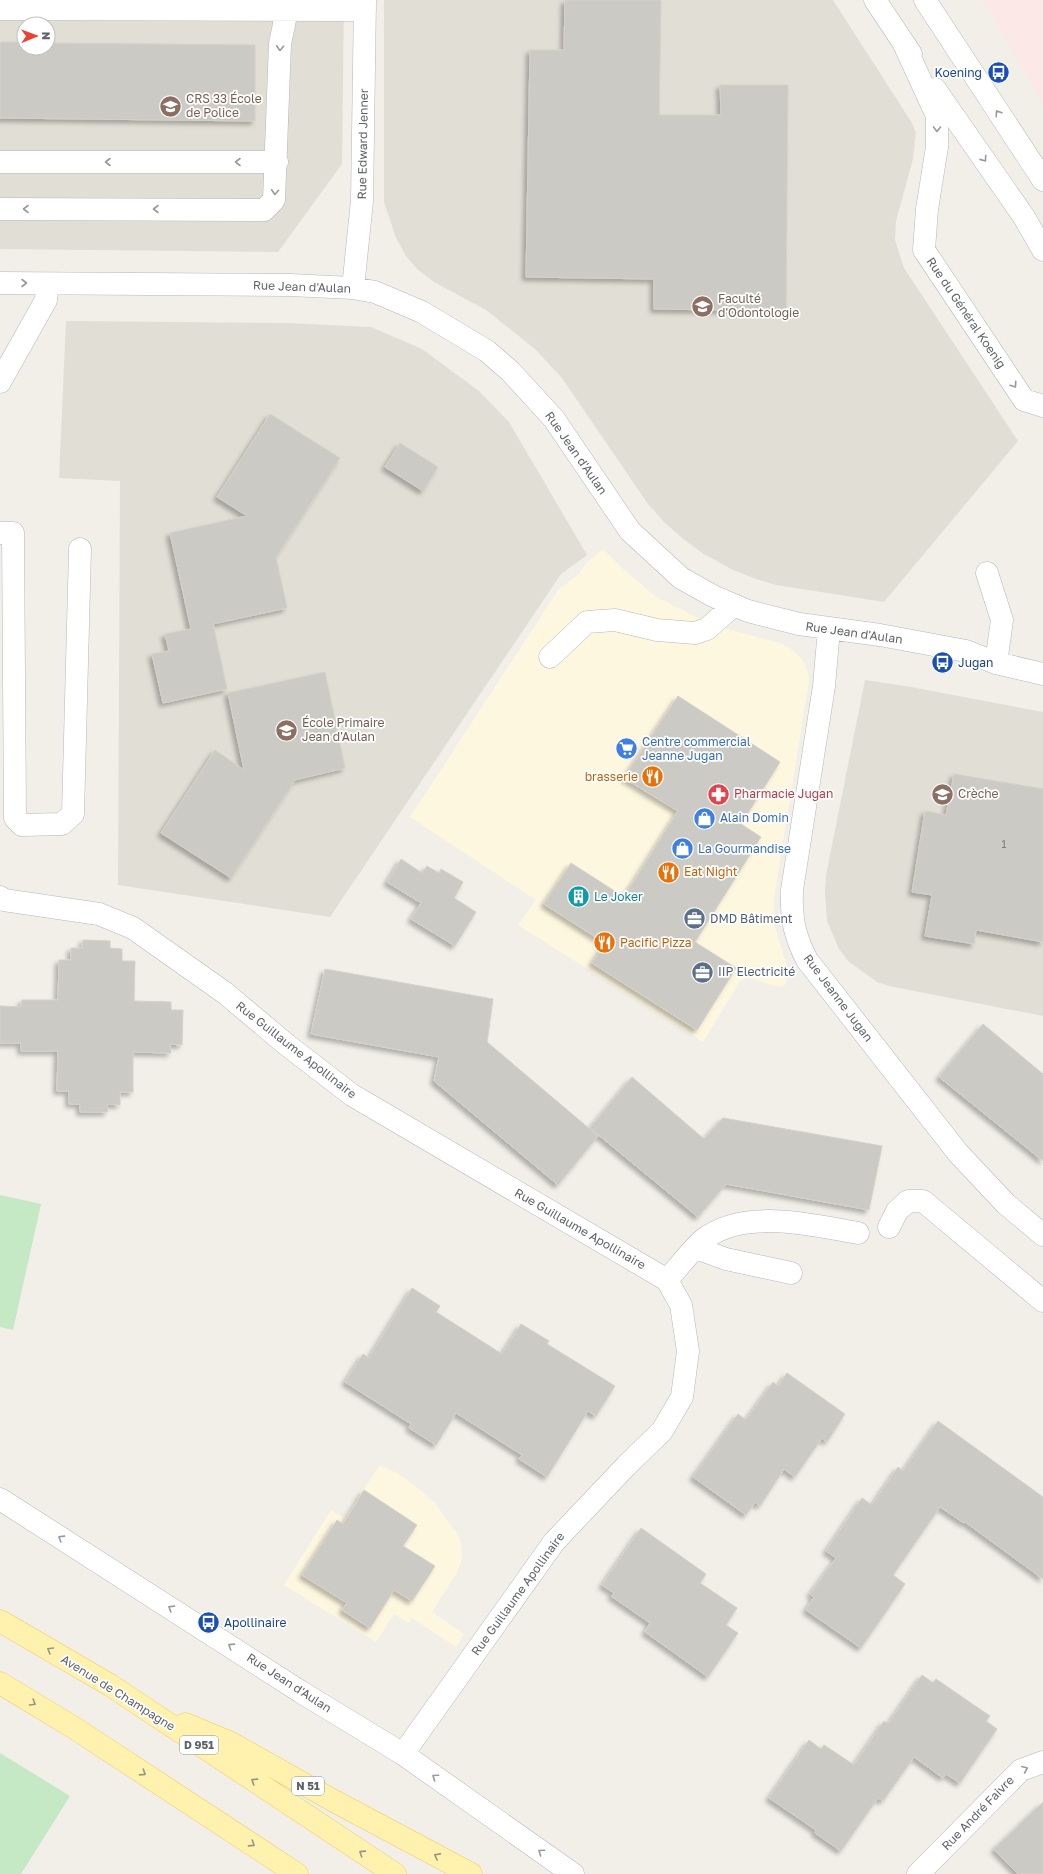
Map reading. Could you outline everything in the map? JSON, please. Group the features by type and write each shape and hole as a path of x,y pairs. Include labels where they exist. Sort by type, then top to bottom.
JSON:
{"main road":[{"name":"Avenue de Champagne","path":"0,1620 110,1685 395,1874"},
{"path":"0,1683 76,1729 297,1874"},
{"name":"N 51","path":"141,1706 231,1743 334,1801 471,1874"}],"street":[{"name":"Rue du Général Koenig","path":"875,0 1024,217 1043,250"},
{"path":"924,0 1043,180"},
{"path":"0,9 77,5 365,5"},
{"path":"0,209 264,210 274,200 277,162 280,44 288,5"},
{"name":"Rue Edward Jenner","path":"354,288 362,201 365,5"},
{"name":"Rue du Général Koenig","path":"903,42 937,116 937,147 927,209 924,250 1024,400 1043,406"},
{"path":"0,162 277,162"},
{"name":"Rue Jean d'Aulan","path":"0,283 290,285 354,288 375,292 422,312 487,351 510,370 554,419 630,531 681,578 713,596 748,611 800,624 880,635 966,651 996,663 1043,674"},
{"path":"0,382 46,300 47,284"},
{"path":"0,533 12,533 15,818 22,825 62,824 73,814 80,548"},
{"path":"987,573 1002,620 996,663"},
{"path":"550,657 587,622 615,620 657,630 695,634 707,629 734,605"},
{"name":"Rue Jeanne Jugan","path":"829,628 824,686 792,890 794,931 807,960 958,1153 1006,1204 1043,1235"},
{"name":"Rue Guillaume Apollinaire","path":"0,897 4,900 99,914 133,928 225,993 287,1045 352,1095 667,1280 681,1305 688,1351 682,1397 662,1431 626,1466 554,1542 403,1754"},
{"path":"890,1227 897,1211 908,1201 923,1201 1043,1301"},
{"path":"667,1280 703,1240 727,1226 758,1221 802,1224 858,1234"},
{"path":"696,1248 726,1259 791,1273"},
{"name":"Rue Jean d'Aulan","path":"0,1499 300,1692 403,1754 573,1874"},
{"name":"Rue André Faivre","path":"918,1874 1021,1770 1043,1762"}],"shaded area":[{"name":"CRS 33 École de Police","path":"0,0 344,0 342,164 278,252 0,249"},
{"name":"Faculté d'Odontologie","path":"384,0 833,0 912,123 916,133 913,159 896,221 895,240 904,268 1018,441 884,602 776,585 756,579 731,569 704,554 687,542 665,523 648,504 562,378 535,349 486,310 434,282 417,269 406,256 396,238 384,202"},
{"path":"984,0 1043,0 1043,104"},
{"name":"École Primaire Jean d'Aulan","path":"66,321 288,323 371,327 422,349 479,391 509,422 587,555 561,574 330,917 118,885 120,481 59,478"},
{"name":"Centre commercial Jeanne Jugan","path":"603,549 622,568 655,596 712,625 780,643 790,648 803,660 808,672 809,681 774,898 774,924 789,973 785,985 779,987 749,978 741,980 703,1042 518,925 536,900 410,817 559,589 579,574 586,563"},
{"name":"Crèche","path":"865,680 911,687 1043,712 1043,1016 889,986 877,982 848,961 839,949 827,921 825,890 826,875"},
{"path":"380,1465 399,1474 435,1503 456,1532 461,1543 462,1558 458,1571 432,1612 464,1634 456,1647 412,1618 409,1623 394,1614 376,1642 284,1585 331,1510 344,1518"}],"green space":[{"path":"0,1195 41,1204 13,1330 0,1327"},
{"path":"0,1753 70,1796 21,1874 0,1874"}],"building":[{"path":"565,0 661,0 659,115 721,115 720,85 788,85 786,311 654,309 654,279 526,277 530,50 564,50"},
{"path":"0,42 16,42 16,56 56,56 56,43 255,45 255,121 0,118"},
{"path":"270,414 340,458 276,557 287,608 213,624 227,689 163,703 152,654 169,651 165,634 191,629 170,533 247,516 217,497"},
{"path":"400,443 438,467 423,491 385,467"},
{"path":"325,672 345,768 295,780 231,878 161,833 215,750 244,770 228,693"},
{"path":"678,696 780,762 741,824 761,837 695,942 736,968 697,1030 592,963 605,943 544,904 571,863 624,897 678,811 624,778"},
{"path":"954,774 1043,789 1043,942 976,930 974,944 925,936 932,895 912,892 925,811 946,815"},
{"path":"401,859 422,873 427,866 439,873 441,869 463,882 454,898 476,912 455,946 411,919 421,903 387,882"},
{"path":"83,940 110,941 110,948 122,949 122,961 135,961 134,1001 171,1002 171,1010 183,1010 182,1045 170,1044 171,1053 133,1052 133,1092 120,1092 120,1105 107,1104 108,1112 80,1112 80,1104 69,1104 69,1091 57,1091 58,1051 21,1051 21,1043 0,1043 0,1006 21,1007 22,1000 58,1000 59,960 71,960 71,948 82,948"},
{"path":"325,969 493,999 487,1042 598,1136 558,1185 434,1081 439,1057 311,1034"},
{"path":"983,1024 1043,1074 1043,1161 939,1077"},
{"path":"632,1077 704,1139 723,1118 882,1146 869,1210 726,1184 698,1217 590,1128"},
{"path":"412,1288 440,1306 436,1312 502,1354 521,1324 549,1341 547,1344 615,1386 596,1416 588,1411 547,1477 519,1459 522,1455 456,1413 436,1445 409,1428 411,1424 345,1382 363,1354 369,1358"},
{"path":"787,1373 845,1414 827,1442 822,1438 795,1477 784,1469 760,1506 755,1502 746,1515 693,1477 738,1414 746,1420 773,1382 778,1386"},
{"path":"938,1421 1043,1497 1043,1579 965,1522 964,1523 940,1507 893,1575 905,1584 861,1648 806,1610 814,1597 810,1594 836,1558 826,1551 862,1498 872,1505 898,1467 903,1471"},
{"path":"364,1490 417,1525 403,1546 435,1566 412,1601 394,1590 370,1628 342,1610 347,1603 302,1575 337,1520 343,1524"},
{"path":"641,1528 706,1574 700,1583 737,1608 726,1625 738,1633 708,1677 645,1632 650,1623 611,1596 614,1593 602,1585"},
{"path":"922,1675 933,1683 936,1679 990,1716 986,1721 997,1729 960,1783 946,1774 943,1778 914,1757 883,1801 878,1798 841,1851 815,1833 816,1830 769,1798 809,1740 821,1749 824,1745 854,1765 884,1721 888,1724"},
{"path":"1043,1802 1043,1874 1018,1874 994,1849"}],"place":[{"name":"Koening","path":"998,73"},
{"name":"CRS 33 École de Police","path":"171,106"},
{"name":"Faculté d'Odontologie","path":"703,306"},
{"name":"Jugan","path":"943,663"},
{"name":"École Primaire Jean d'Aulan","path":"287,730"},
{"name":"Centre commercial Jeanne Jugan","path":"626,749"},
{"name":"brasserie","path":"653,777"},
{"name":"Pharmacie Jugan","path":"719,794"},
{"name":"Crèche","path":"943,794"},
{"name":"Alain Domin","path":"704,818"},
{"name":"La Gourmandise","path":"683,849"},
{"name":"Eat Night","path":"668,872"},
{"name":"Le Joker","path":"578,897"},
{"name":"DMD Bâtiment","path":"694,919"},
{"name":"Pacific Pizza","path":"605,943"},
{"name":"IIP Electricité","path":"702,972"},
{"name":"Apollinaire","path":"208,1623"}]}
